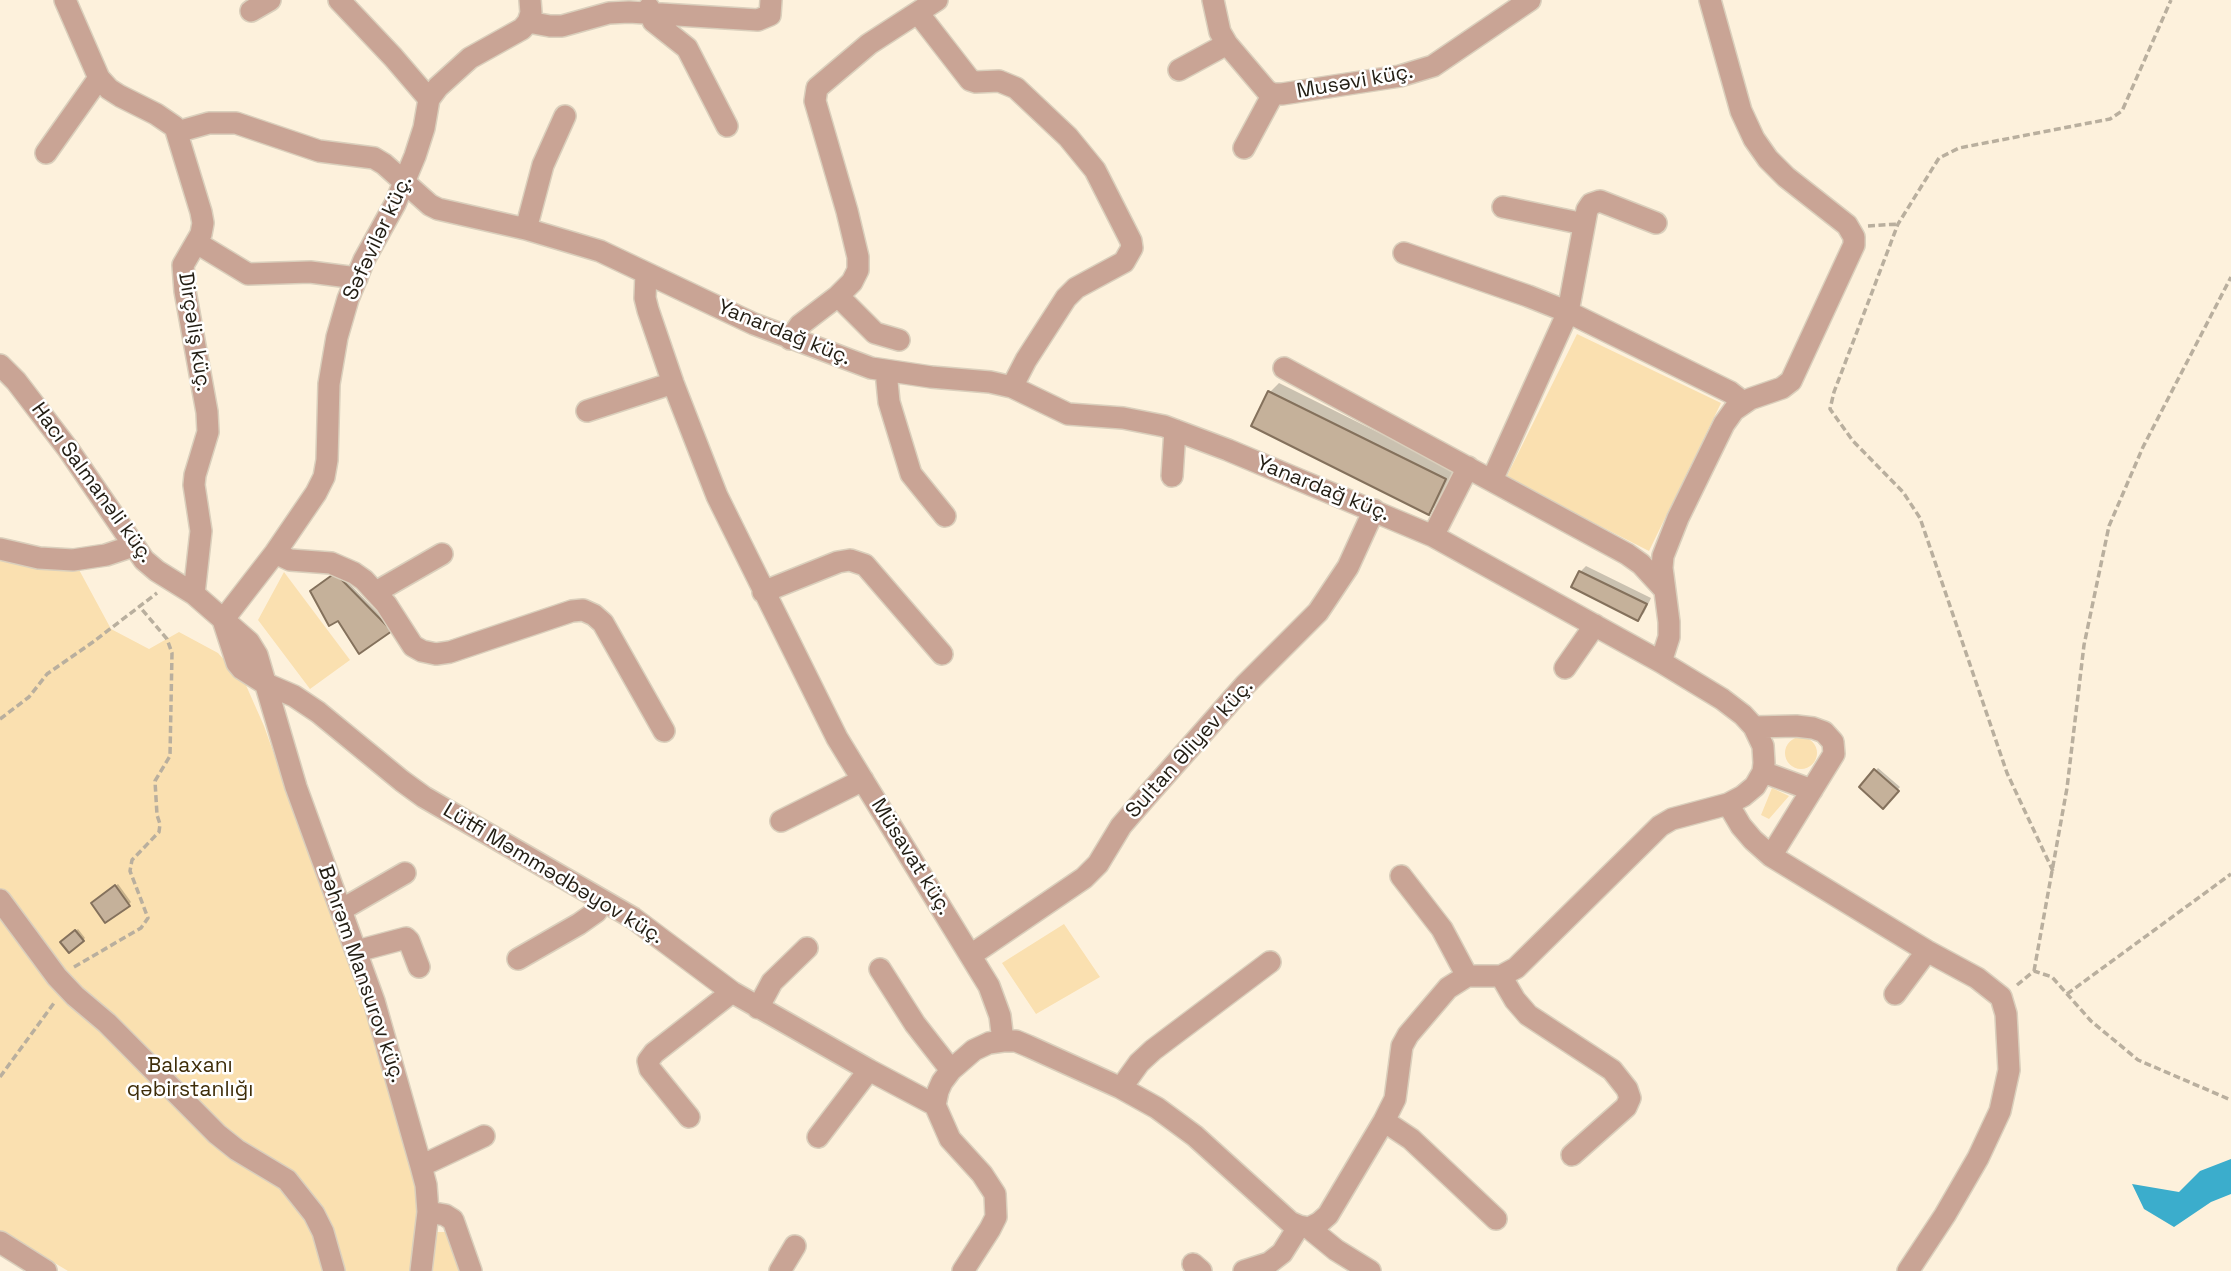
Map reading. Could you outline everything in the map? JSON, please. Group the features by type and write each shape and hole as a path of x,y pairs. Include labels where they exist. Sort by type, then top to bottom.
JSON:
{"street":[{"path":"65,0 99,78 120,96 169,121 177,132"},
{"path":"251,11 270,0"},
{"path":"339,0 429,99 470,58 515,34 528,22 531,13 530,0"},
{"path":"528,22 562,26 609,13 649,6 758,20 770,15 771,0"},
{"path":"790,338 800,325 852,282 858,270 858,257 848,211 815,101 817,88 869,44 937,0"},
{"name":"Musəvi küç.","path":"1213,0 1220,32 1227,44 1262,86 1273,94 1414,73 1451,55 1530,0"},
{"path":"1661,662 1669,637 1663,588 1663,556 1674,528 1724,424 1734,410 1743,402 1782,388 1791,381 1854,244 1851,230 1841,219 1786,177 1768,159 1754,139 1741,111 1710,0"},
{"path":"649,6 653,22 687,48 727,126"},
{"path":"918,13 970,80 1008,83 1068,137 1095,170 1131,241 1132,248 1124,262 1076,288 1066,298 1012,387"},
{"path":"1179,70 1227,44"},
{"path":"46,153 99,78"},
{"path":"1244,148 1273,94"},
{"name":"Səfəvilər küç.","path":"223,620 275,554 324,477 327,460 327,408 337,337 369,247 395,204 405,181 420,142 429,99"},
{"path":"526,229 543,165 565,116"},
{"name":"Yanardağ küç.","path":"177,132 209,122 236,123 318,151 374,158 438,209 526,229 600,251 754,324 872,368 990,382 1012,387 1068,414 1146,421 1175,430 1433,536 1661,662 1721,699 1754,727"},
{"name":"Dirçəliş küç.","path":"177,132 203,223 197,243 183,265 208,432 194,485 201,531 194,594"},
{"path":"1492,480 1568,312 1587,210 1591,204 1600,201 1656,223"},
{"path":"1503,207 1584,224"},
{"path":"197,243 248,274 303,272 356,278"},
{"path":"1404,253 1568,312 1730,392 1743,402"},
{"name":"Müsavat küç.","path":"646,273 645,298 673,383 717,496 818,703 971,955 995,1001 1003,1041"},
{"path":"838,296 875,333 899,340"},
{"name":"Hacı Salmanəli küç.","path":"0,365 16,381 68,449 144,559 194,594 223,620"},
{"path":"1284,368 1627,554 1641,564 1663,588"},
{"path":"886,371 889,402 911,474 945,516"},
{"path":"587,411 673,383"},
{"path":"1172,476 1175,430"},
{"path":"1433,536 1468,467"},
{"name":"Sultan Əliyev küç.","path":"971,955 1084,878 1098,864 1116,833 1146,797 1245,684 1318,612 1348,567 1374,510"},
{"path":"0,549 39,558 73,560 106,555 133,546"},
{"path":"275,554 290,560 318,561 341,566 364,580 376,592 413,646 436,654 450,652 572,611 583,610 594,615 603,623 664,731"},
{"path":"376,592 442,554"},
{"path":"763,592 838,562 850,561 865,565 942,654"},
{"name":"Lütfi Məmmədbəyov küç.","path":"223,620 237,663 242,669 264,683 294,696 318,712 424,797 654,932 758,1008 935,1105"},
{"path":"1564,668 1595,625"},
{"name":"Bəhrəm Mansurov küç.","path":"264,683 296,787 380,1021 421,1166 428,1212 421,1271"},
{"path":"1244,1271 1269,1263 1282,1253 1304,1227 1319,1223 1328,1214 1395,1099 1402,1046 1408,1035 1448,988 1467,976 1501,976 1516,968 1660,826 1672,818 1728,804 1755,786 1763,772 1764,763 1763,746 1754,727 1796,726 1824,732 1833,742 1834,754 1771,856"},
{"path":"1763,772 1812,790"},
{"path":"781,821 863,780"},
{"path":"1728,804 1747,833 1771,856 1927,951 1977,978 2001,997 2007,1023 2010,1070 2000,1111 1978,1158 1908,1271"},
{"path":"341,910 405,873"},
{"path":"1401,876 1442,929 1467,976"},
{"path":"0,900 61,982 107,1023 217,1134 237,1150 287,1180 314,1214 323,1232 334,1271"},
{"path":"518,959 579,924 596,912 603,901"},
{"path":"357,951 406,938 419,967"},
{"path":"758,1008 772,982 807,948"},
{"path":"1895,994 1927,951"},
{"path":"1121,1088 1139,1063 1153,1050 1270,962"},
{"path":"880,969 915,1024 951,1070"},
{"path":"1501,976 1515,1000 1528,1015 1612,1070 1627,1089 1630,1098 1626,1107 1572,1154"},
{"path":"689,1116 650,1069 649,1061 654,1053 733,992"},
{"path":"963,1271 996,1217 995,1194 982,1174 950,1139 935,1105 937,1091 951,1070 974,1050 1003,1041 1016,1041 1028,1046 1121,1088 1157,1108 1180,1124 1277,1211 1370,1271"},
{"path":"818,1137 869,1070"},
{"path":"1384,1121 1411,1139 1496,1219"},
{"path":"421,1166 484,1136"},
{"path":"428,1212 445,1214 453,1220 471,1271"},
{"path":"0,1242 46,1271"},
{"path":"780,1271 795,1246"}],"path":[{"path":"2053,871 2007,773 1920,518 1903,492 1853,441 1830,409 1834,392 1898,224 1939,158 1959,148 2110,119 2122,111 2171,0"},
{"path":"1851,230 1898,224"},
{"path":"2001,997 2034,971 2067,788 2084,645 2109,526 2143,447 2231,277"},
{"path":"0,719 29,697 47,674 172,581"},
{"path":"0,1077 61,982 141,928 148,918 131,871 132,860 159,832 155,781 170,756 172,653 167,639 139,606"},
{"path":"2067,994 2231,874"},
{"path":"2034,971 2052,977 2091,1021 2138,1060 2231,1100"}],"green space":[{"path":"1577,334 1721,403 1649,551 1506,478"},
{"name":"Balaxanı qəbirstanlığı","path":"0,555 77,566 111,629 149,649 179,632 218,653 245,683 264,726 369,1009 418,1188 420,1210 412,1271 68,1271 0,1230"},
{"path":"284,572 350,660 310,689 258,620"},
{"path":"1801,737 1812,742 1817,753 1812,764 1801,769 1790,764 1785,753 1790,742"},
{"path":"1772,788 1789,796 1769,819 1761,815"},
{"path":"1064,924 1100,977 1036,1014 1002,963"},
{"path":"437,1232 451,1232 463,1271 430,1271"}],"water":[{"path":"2231,1159 2231,1194 2211,1202 2174,1227 2144,1209 2132,1184 2179,1192 2200,1171"}],"building":[{"path":"1268,391 1446,479 1429,515 1251,426"},
{"path":"1579,571 1647,604 1638,621 1571,587"},
{"path":"335,573 392,631 359,654 338,621 329,626 310,591"},
{"path":"1874,769 1899,791 1883,809 1859,787"},
{"path":"115,885 130,906 105,923 91,903"},
{"path":"75,930 84,941 69,953 60,942"}]}
